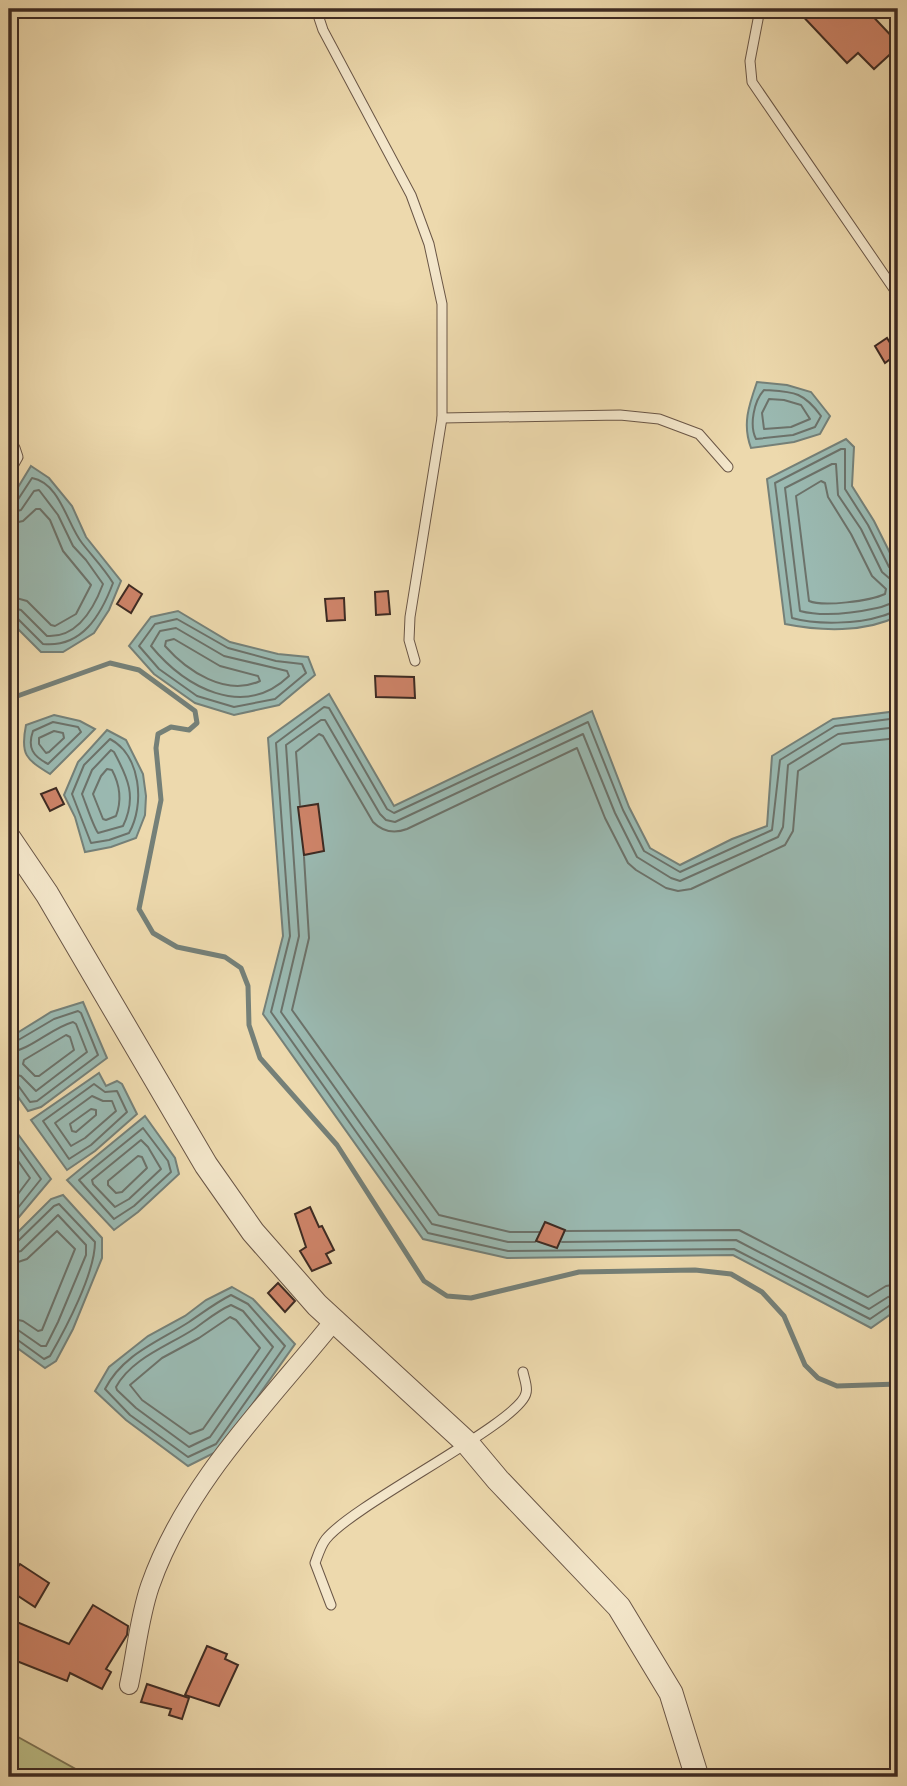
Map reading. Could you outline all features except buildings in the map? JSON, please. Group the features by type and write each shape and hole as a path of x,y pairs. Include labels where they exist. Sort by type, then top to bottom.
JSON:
{"street":[{"path":"9,838 47,894 206,1165 253,1232 317,1305 467,1443 619,1607 671,1693 697,1777"},
{"path":"129,1685 149,1587 170,1539 214,1467 334,1321"}],"lane":[{"path":"316,9 323,30 411,195 429,244 442,304 442,418 410,617 409,640 415,661"},
{"path":"760,9 750,61 752,82 898,295"},
{"path":"442,418 620,415 659,419 699,435 728,467"},
{"path":"9,445 15,448 18,457 9,473"},
{"path":"331,1605 315,1563 324,1540 346,1519 467,1443 521,1403 527,1393 523,1372"}],"green space":[{"path":"9,1732 90,1777 9,1777"}],"water":[{"path":"757,382 787,385 811,392 830,416 820,434 794,442 751,448 747,423"},
{"path":"846,439 854,447 852,486 874,521 895,563 898,616 885,622 857,628 813,628 785,624 767,479"},
{"path":"31,466 49,478 72,506 86,537 121,581 109,610 94,633 63,652 41,652 9,620 9,502"},
{"path":"178,611 230,642 278,654 308,657 315,675 279,705 234,715 195,703 154,674 129,646 151,617"},
{"path":"329,694 394,806 592,711 629,807 650,848 680,865 732,839 767,826 772,756 833,719 898,711 898,1309 871,1328 733,1255 507,1258 423,1239 263,1014 283,936 268,738"},
{"path":"54,715 80,721 95,729 50,774 30,760 25,750 24,735 26,725"},
{"path":"107,730 126,740 143,774 145,815 136,838 85,852 75,817 64,795 78,762"},
{"path":"83,1002 107,1058 41,1107 28,1111 9,1084 9,1038 51,1012"},
{"path":"99,1073 106,1086 117,1081 122,1084 137,1114 95,1151 67,1170 31,1120"},
{"path":"145,1116 175,1158 179,1174 114,1230 67,1180"},
{"path":"9,1122 51,1179 9,1229"},
{"path":"63,1195 102,1238 102,1258 73,1329 56,1361 45,1368 9,1342 9,1241 51,1199"},
{"path":"232,1287 253,1299 295,1344 220,1450 188,1466 126,1420 95,1391 109,1367 148,1336"}],"waterway":[{"path":"9,699 110,663 139,670 195,711 197,723 189,730 171,727 158,734 156,748 161,800 139,909 153,933 177,947 225,957 241,968 248,986 249,1025 260,1058 337,1145 424,1281 447,1296 471,1298 579,1272 695,1270 731,1274 762,1292 784,1316 805,1365 818,1378 837,1386 898,1384"}]}
